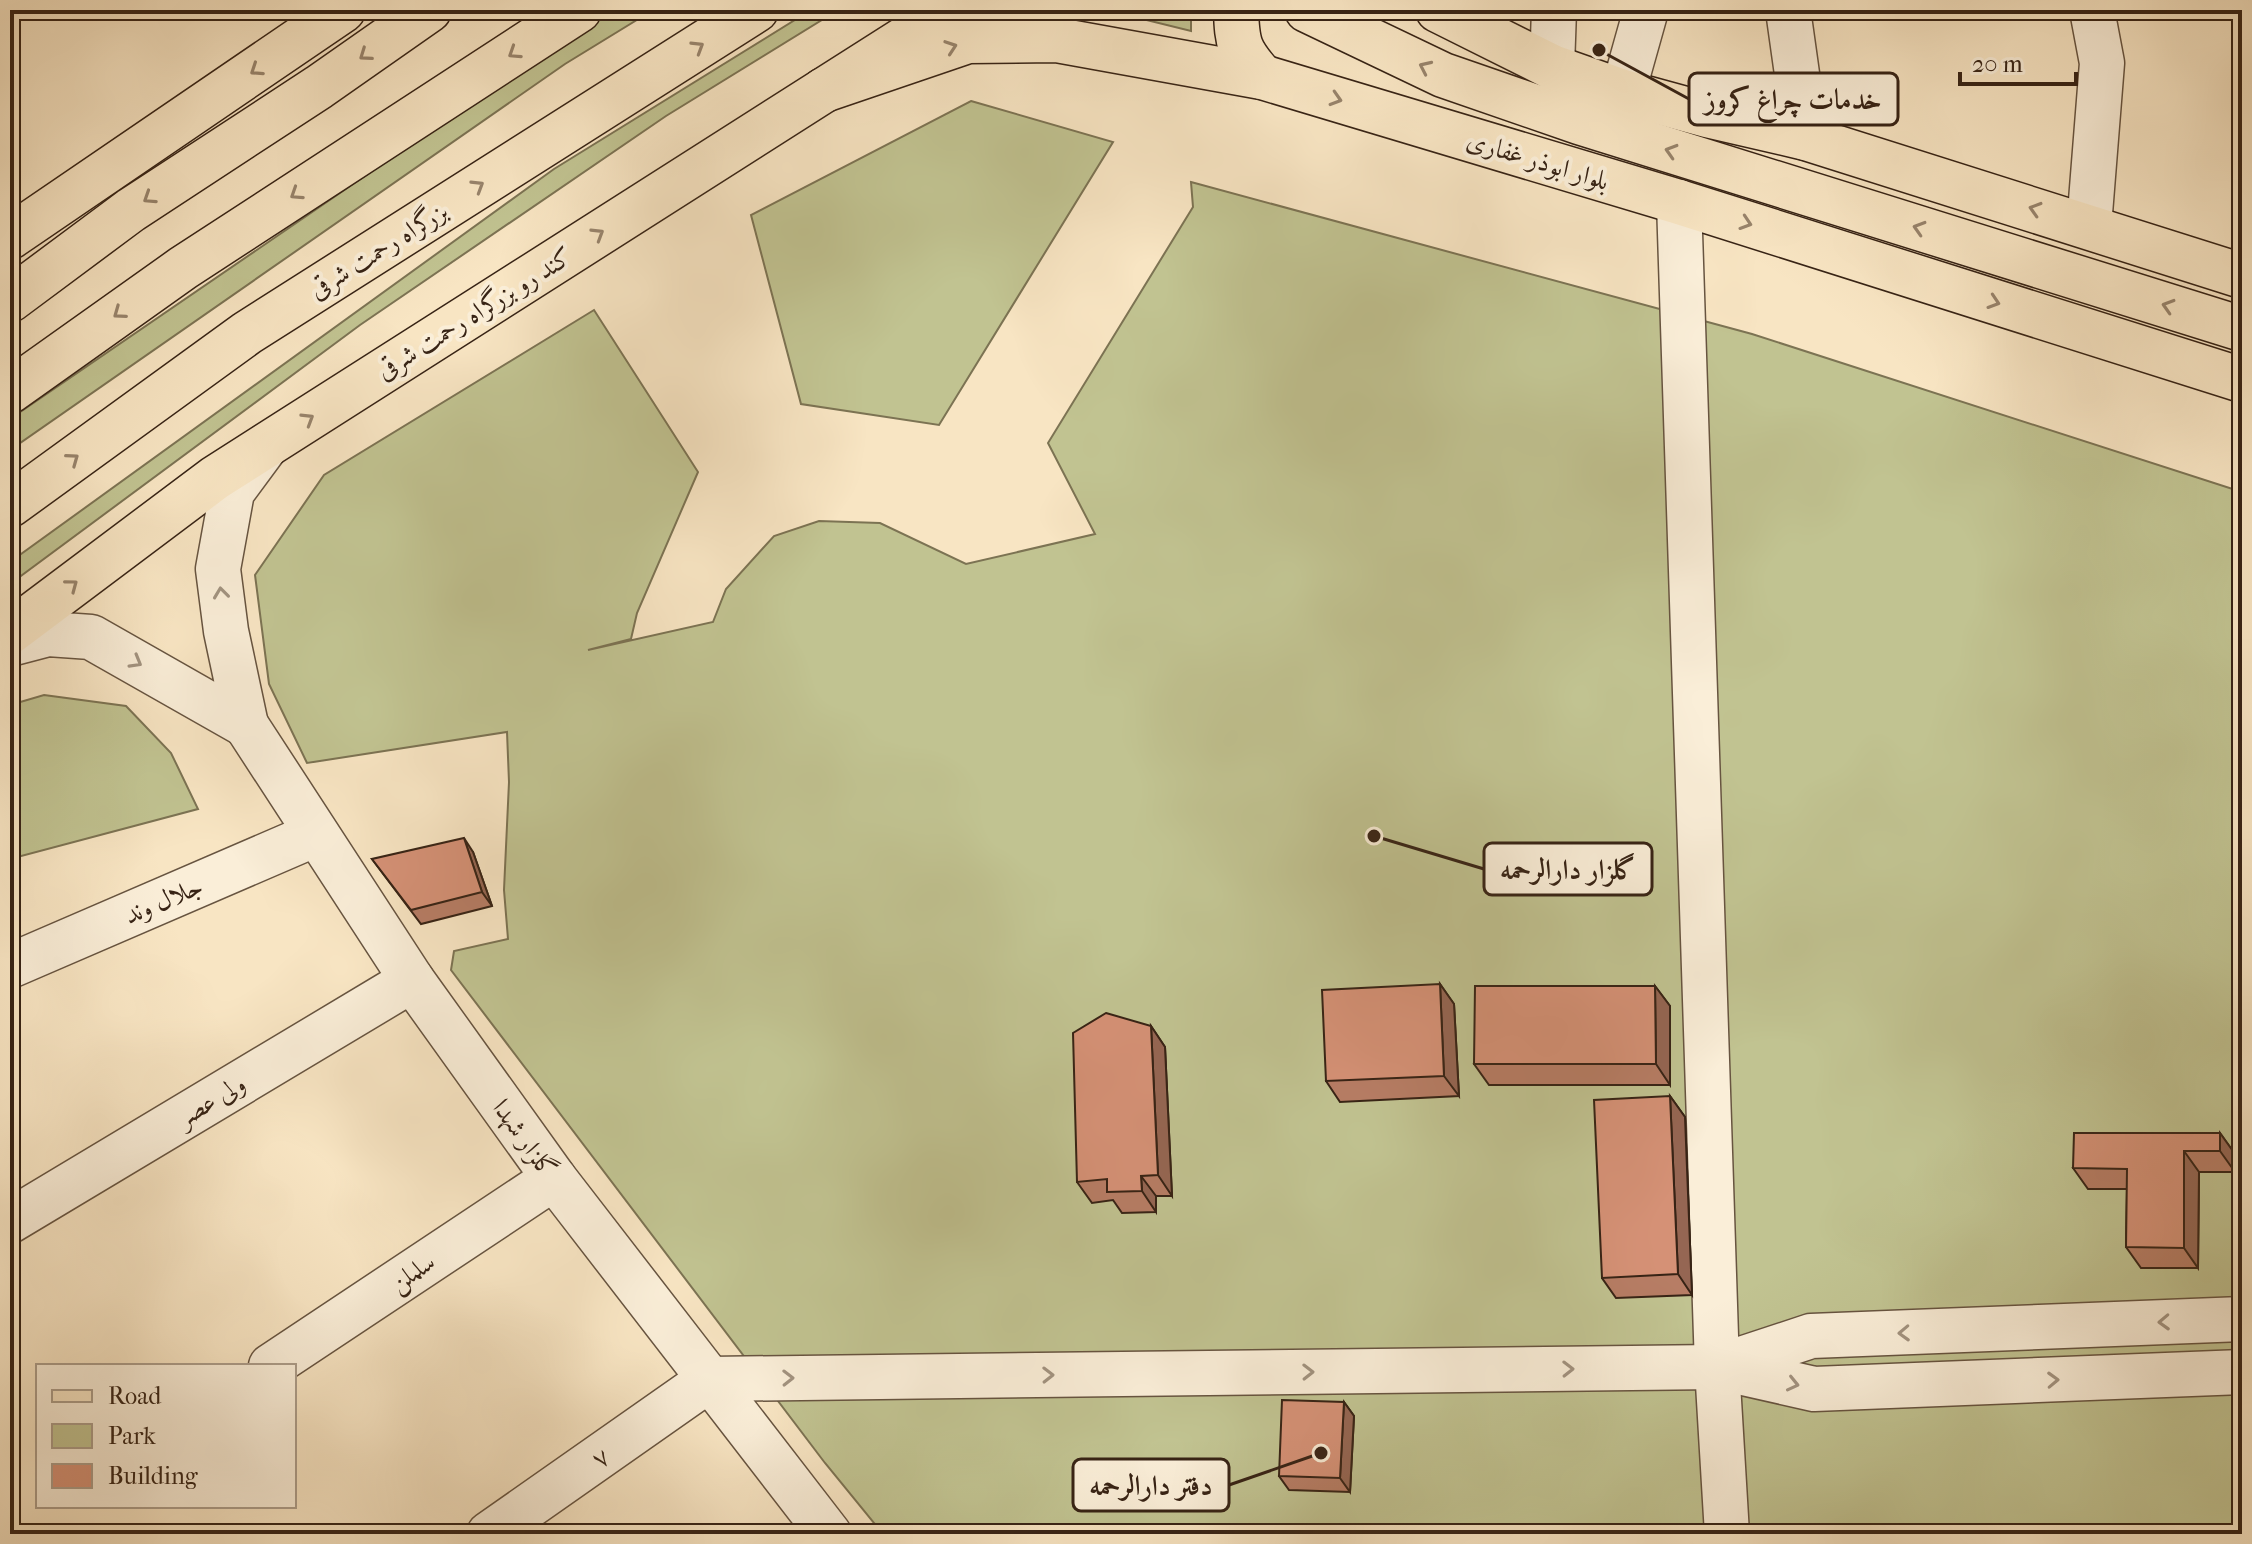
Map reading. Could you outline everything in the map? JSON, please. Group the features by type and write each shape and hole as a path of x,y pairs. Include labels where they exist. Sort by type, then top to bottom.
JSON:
{"main road":[{"path":"10,237 343,10"},
{"path":"10,300 131,210 319,87 429,10"},
{"path":"10,391 183,268 579,10"},
{"name":"بزرگراه رحمت شرقی","path":"10,505 247,333 756,10"},
{"name":"کند رو بزرگراه رحمت شرقی","path":"10,632 215,478 950,10"},
{"path":"1236,10 1237,39 1248,61 1262,77"},
{"path":"1307,10 1443,75 1579,122 2242,329"},
{"path":"1438,10 1552,67 1623,92 1806,138 2242,276"},
{"name":"بلوار ابوذر غفاری","path":"824,90 968,41 1057,40 1262,77 1679,202 2242,380"}],"street":[{"path":"1552,67 1554,10"},
{"path":"1623,92 1646,10"},
{"path":"1788,10 1806,138"},
{"path":"2089,226 2102,63 2092,10"},
{"path":"1679,202 1717,1367 1727,1534"},
{"name":"گلزار شهدا","path":"268,444 232,492 218,569 226,631 246,725 412,980 554,1178 829,1534"},
{"name":"گلزار شهدا","path":"10,644 48,634 91,637 246,725"},
{"name":"جلال وند","path":"10,966 316,834"},
{"name":"ولی عصر","path":"10,1221 412,980"},
{"name":"سلملن","path":"274,1364 554,1178"},
{"path":"1717,1367 1811,1336 2242,1319"},
{"path":"710,1379 1717,1367 1814,1389 2242,1372"},
{"name":"۷","path":"489,1534 710,1379"}],"green space":[{"path":"607,10 653,10 565,64 10,450 10,419"},
{"path":"811,10 838,10 666,116 360,325 10,584 10,562 554,169"},
{"path":"1106,10 1191,10 1191,31"},
{"path":"971,101 1113,142 939,425 801,404 751,215"},
{"path":"1191,182 1752,334 2242,492 2242,1534 883,1534 825,1463 451,970 454,951 508,939 504,890 509,782 507,732 307,763 269,684 255,575 324,475 594,310 698,472 637,613 631,639 588,650 713,622 726,589 774,536 819,521 880,523 966,564 1095,534 1048,443 1193,207"},
{"path":"44,695 126,706 171,753 198,809 10,859 10,705"}],"building":[{"path":"464,838 482,892 411,910 372,859"},
{"path":"1440,984 1444,1076 1326,1081 1322,990"},
{"path":"1475,986 1655,986 1656,1064 1474,1064"},
{"path":"1106,1013 1151,1026 1158,1175 1141,1176 1142,1191 1107,1192 1107,1179 1077,1182 1073,1033"},
{"path":"1670,1096 1678,1274 1602,1278 1594,1100"},
{"path":"2074,1133 2220,1133 2220,1151 2184,1151 2184,1248 2126,1247 2127,1169 2073,1168"},
{"path":"1282,1400 1344,1402 1340,1478 1279,1476"}],"place":[{"name":"خدمات چراغ کروز","path":"1599,50"},
{"name":"گلزار دارالرحمه","path":"1374,836"},
{"name":"دفتر دارالرحمه","path":"1321,1453"}]}
